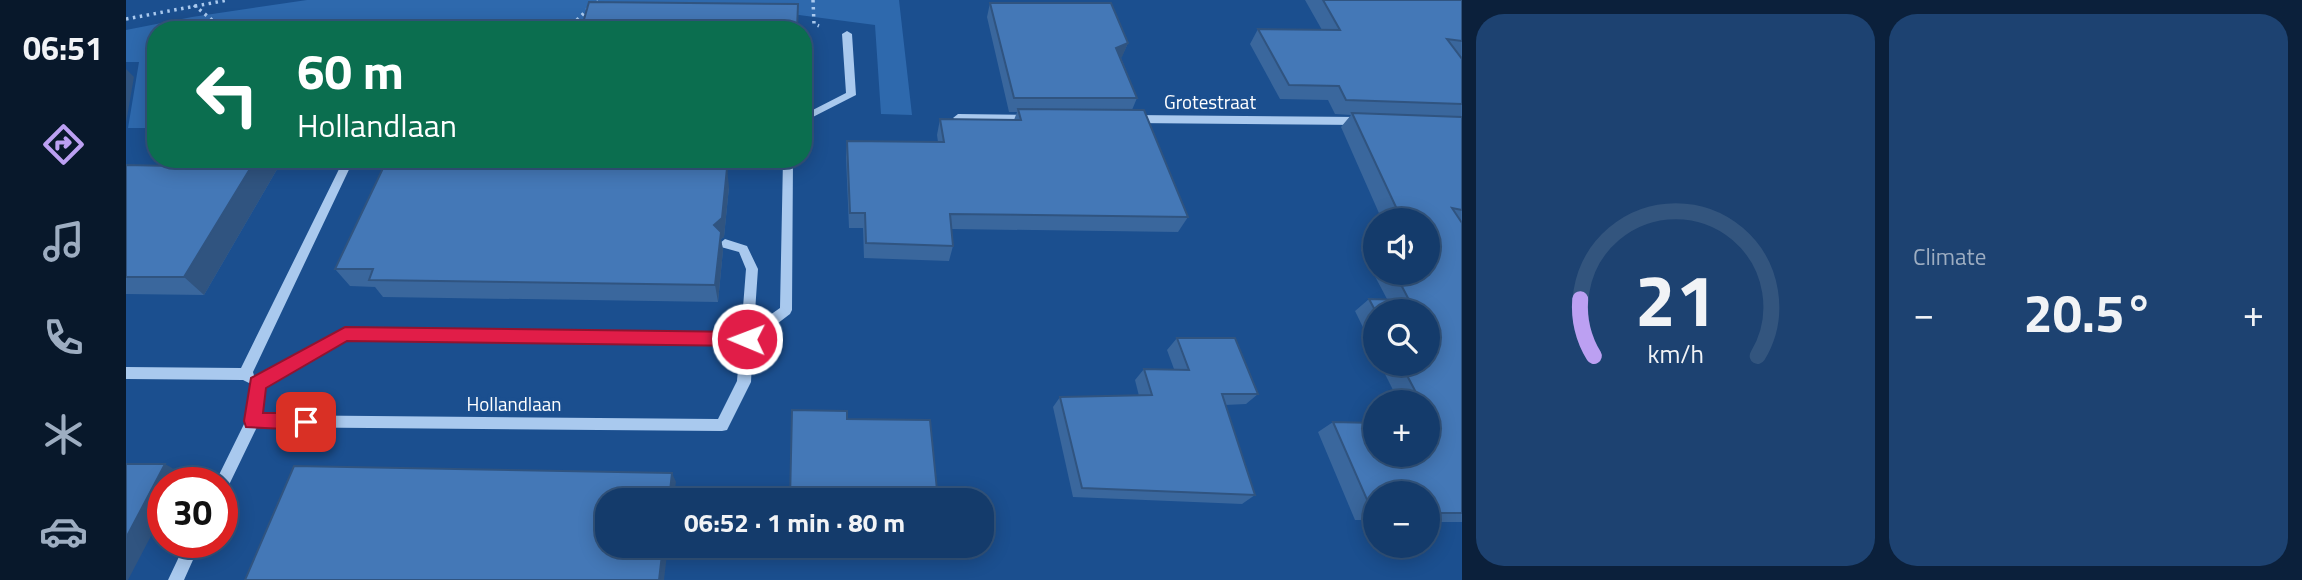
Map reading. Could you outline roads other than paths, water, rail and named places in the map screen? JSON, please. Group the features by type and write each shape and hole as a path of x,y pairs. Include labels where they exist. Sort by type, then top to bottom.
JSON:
{"street":[{"path":"812,114 850,95 846,34"},
{"path":"958,118 1041,119"},
{"name":"Grotestraat","path":"1124,119 1373,121"},
{"path":"245,374 345,168"},
{"path":"258,384 345,334 747,339 786,310 788,168"},
{"name":"Hollandlaan","path":"253,421 722,425 744,382 752,269 743,249 725,244"},
{"path":"126,373 245,374 258,384"},
{"path":"230,467 253,421 258,384"},
{"path":"176,580 186,558"}]}
